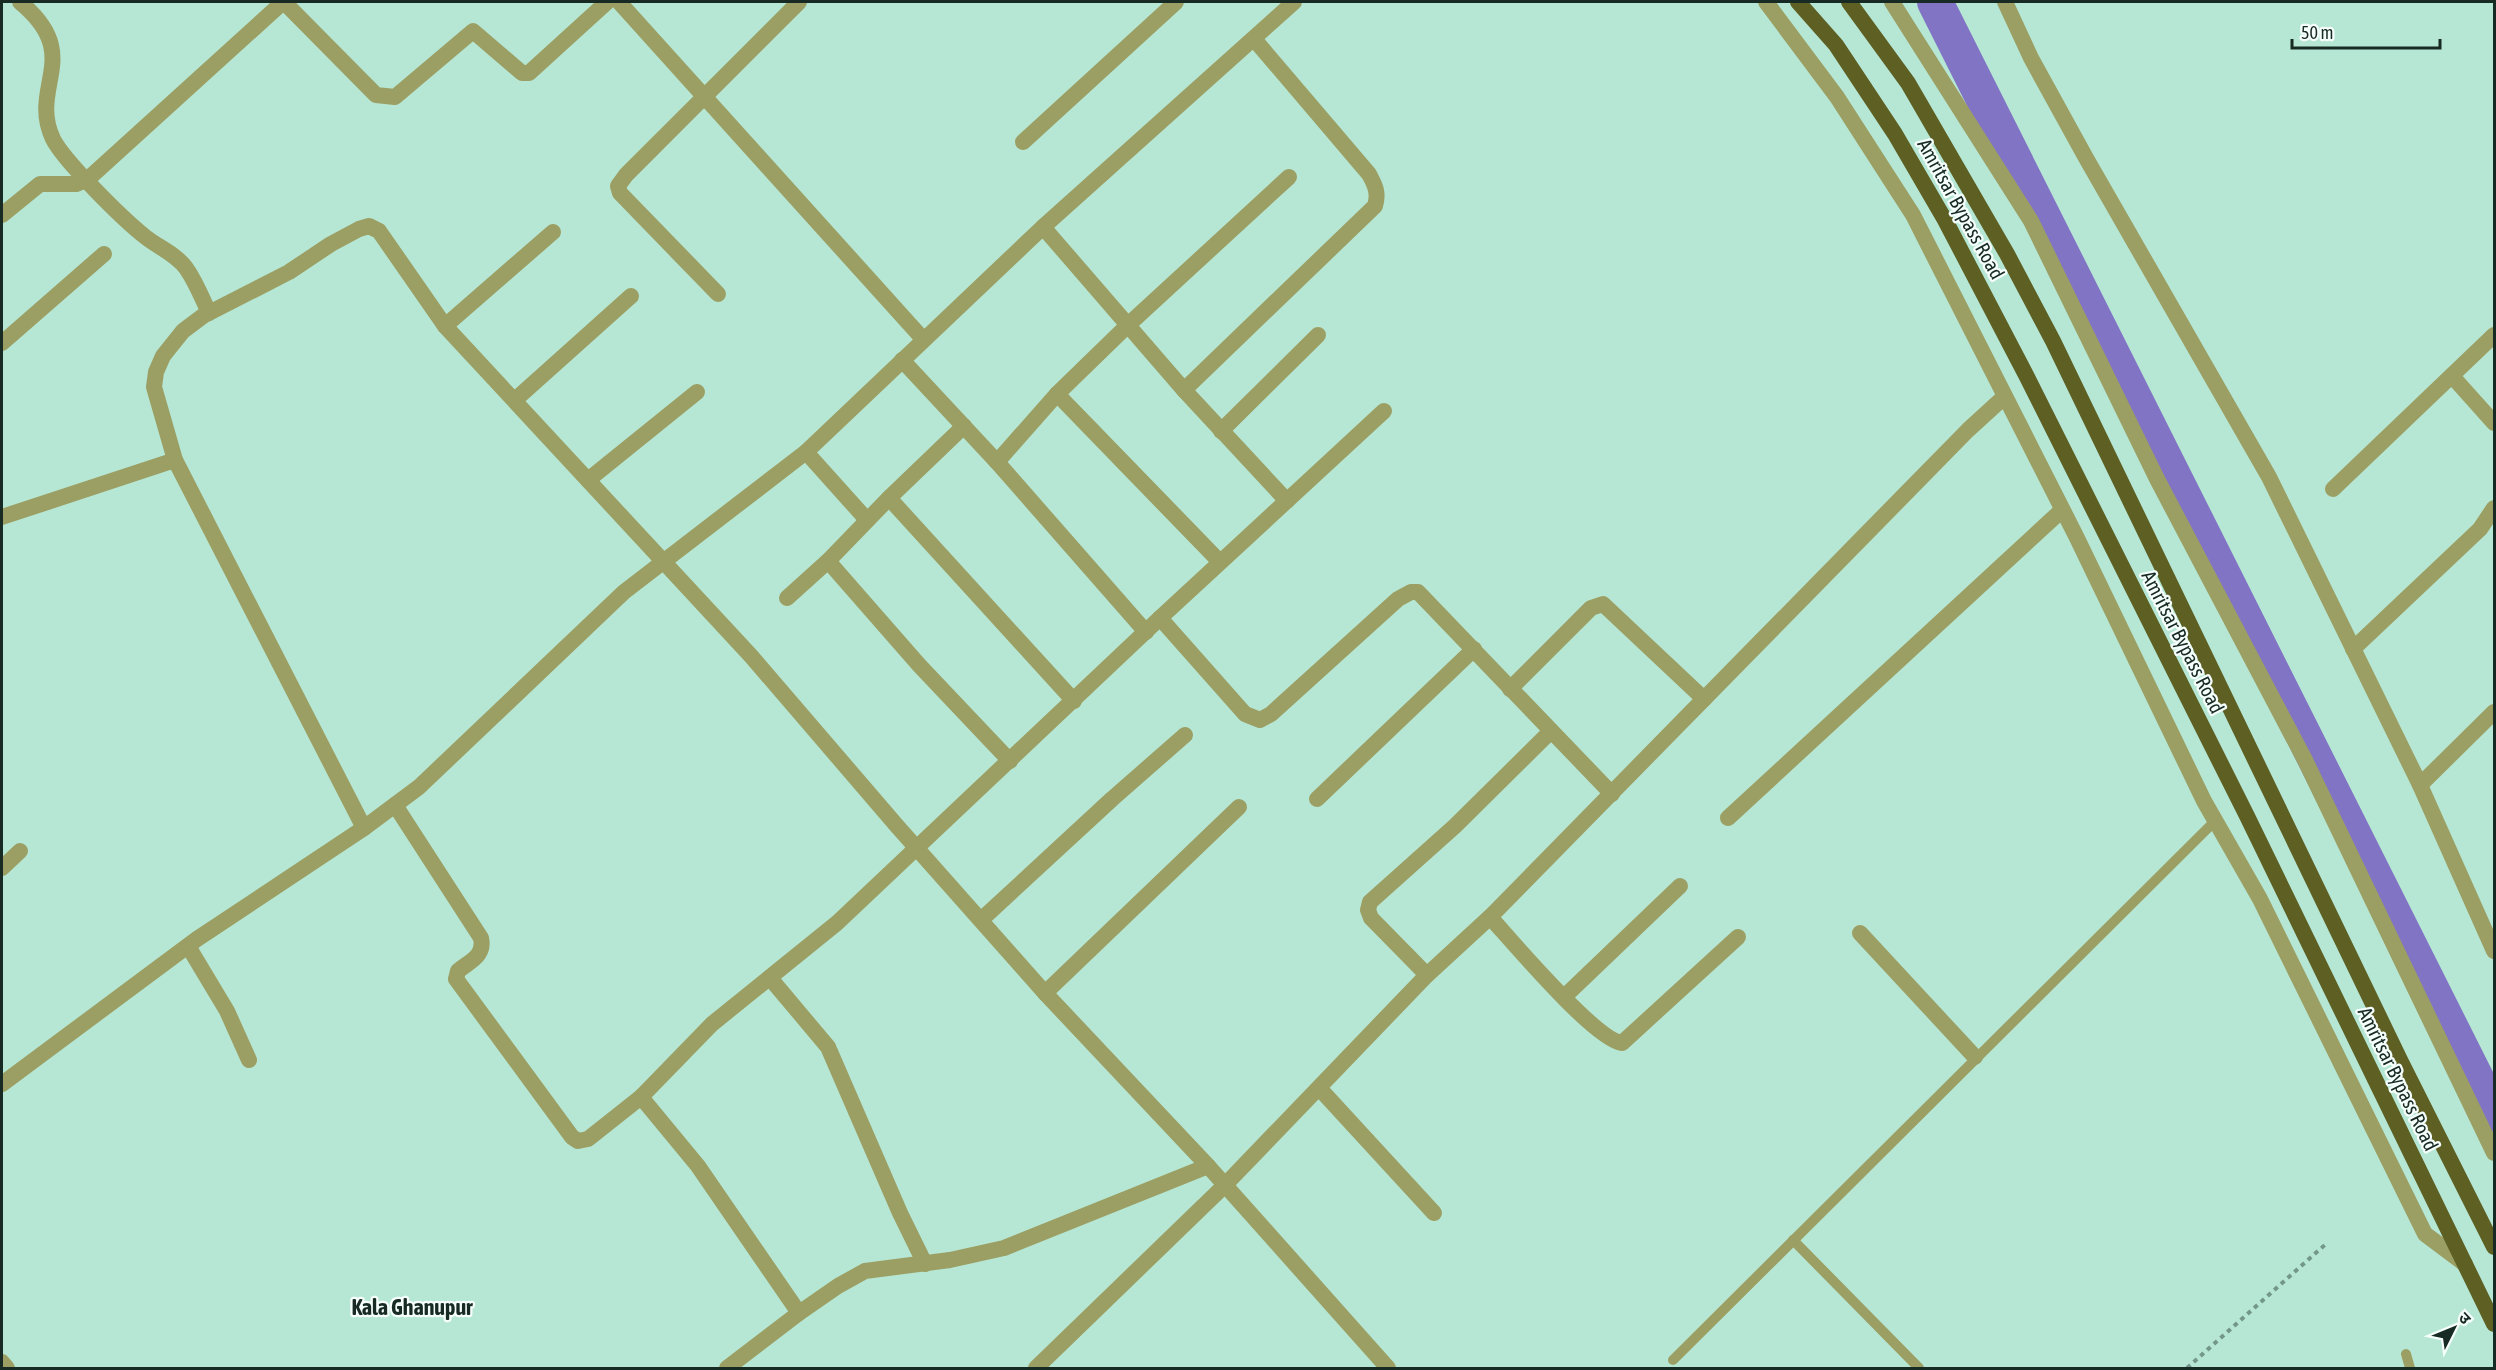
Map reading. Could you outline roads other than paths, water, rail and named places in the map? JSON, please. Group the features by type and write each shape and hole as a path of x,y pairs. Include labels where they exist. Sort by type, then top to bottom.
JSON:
{"highway":[{"name":"Amritsar Bypass Road","path":"1798,2 1836,45 1894,134 1945,220 2031,385 2247,816 2494,1324"},
{"name":"Amritsar Bypass Road","path":"1849,2 1913,93 2002,245 2053,340 2400,1060 2494,1246"}],"street":[{"path":"20,2 46,30 53,53 54,73 47,98 46,118 53,139 64,154 132,225 171,253 186,267 209,313"},
{"path":"2,215 40,184 52,182 76,184 88,179 283,2 376,95 388,98 395,97 470,32 476,32 522,73 529,73 607,2"},
{"path":"619,2 923,339"},
{"path":"718,294 620,193 618,186 626,175 799,2"},
{"path":"1023,142 1176,2"},
{"path":"2,1084 188,946 364,828 419,787 624,592 806,452 1044,227 1294,2"},
{"path":"1766,2 1837,97 1913,215 2215,821 2260,899 2426,1234 2465,1264"},
{"path":"1892,2 2031,221 2157,479 2305,760 2494,1153"},
{"path":"2005,2 2031,58 2086,158 2269,477 2420,785 2494,951"},
{"path":"1184,390 1375,206 1377,201 1376,187 1369,174 1254,39"},
{"path":"997,462 1057,394 1128,325 1289,177"},
{"path":"364,828 175,460 154,387 156,372 170,345 183,331 209,313 289,272 359,229 369,226 379,231 445,326 516,399 751,656 1045,993 1208,1166 1388,1368"},
{"path":"1044,227 1184,390 1287,501"},
{"path":"445,326 553,232"},
{"path":"2,343 104,254"},
{"path":"516,399 631,296"},
{"path":"1221,431 1318,335"},
{"path":"2333,489 2494,335"},
{"path":"902,360 997,462 1146,632"},
{"path":"2452,376 2494,423"},
{"path":"588,480 697,392"},
{"path":"1057,394 1220,562"},
{"path":"1036,1368 1224,1186 1320,1089 1427,975 1490,917 1968,430 2003,398"},
{"path":"395,805 481,938 480,953 458,970 456,979 572,1137 578,1140 588,1139 641,1097 712,1024 837,923 1160,618 1384,411"},
{"path":"787,598 828,561 964,426"},
{"path":"806,452 867,520"},
{"path":"2,518 175,460"},
{"path":"889,498 1074,701"},
{"path":"2353,649 2480,529 2494,508"},
{"path":"1728,818 2062,510"},
{"path":"828,561 919,665 1010,761"},
{"path":"1160,618 1245,714 1260,720 1271,714 1398,599 1411,592 1418,592 1612,794"},
{"path":"1510,690 1591,608 1603,604 1704,699"},
{"path":"1317,799 1474,649"},
{"path":"2420,785 2494,714"},
{"path":"1427,975 1371,918 1368,910 1370,902 1455,826 1551,731"},
{"path":"982,920 1112,799 1185,735"},
{"path":"1045,993 1239,807"},
{"path":"2,868 20,851"},
{"path":"1563,997 1680,886"},
{"path":"1490,917 1563,997 1610,1040 1622,1043 1738,937"},
{"path":"1860,933 1976,1057"},
{"path":"188,946 227,1011 249,1060"},
{"path":"770,978 828,1047 900,1213 925,1264"},
{"path":"1320,1089 1434,1213"},
{"path":"641,1097 698,1166 799,1312"},
{"path":"727,1368 799,1312 838,1286 866,1271 925,1264 1004,1248 1208,1166"},
{"path":"2,1362 7,1368"}],"lane":[{"path":"1673,1360 2215,821"},
{"path":"1793,1240 1919,1368"},
{"path":"2406,1354 2410,1368"}],"waterway":[{"path":"1935,2 2494,1114"}],"district":[{"name":"Kala Ghanupur","path":"412,1307"}]}
